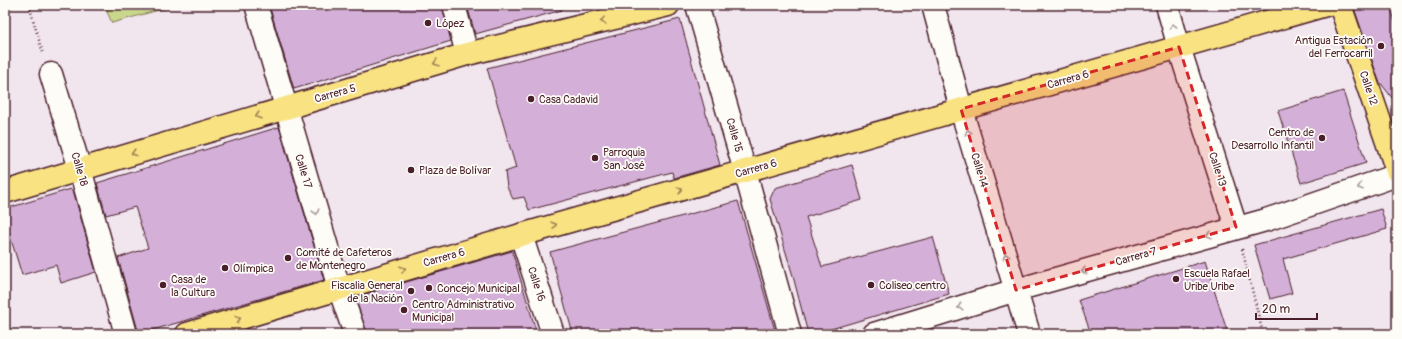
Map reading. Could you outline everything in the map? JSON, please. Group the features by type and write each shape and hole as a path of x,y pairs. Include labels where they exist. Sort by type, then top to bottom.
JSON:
{"main road":[{"name":"Carrera 5","path":"5,192 467,54 668,5"},
{"name":"Carrera 6","path":"187,334 521,235 1326,5"},
{"name":"Calle 12","path":"1340,5 1397,171"}],"street":[{"path":"454,5 467,54"},
{"name":"Calle 15","path":"697,5 790,334"},
{"name":"Calle 14","path":"933,5 961,109 1029,334"},
{"name":"Calle 13","path":"1168,5 1179,47 1236,227"},
{"name":"Calle 17","path":"256,8 339,288 356,334"},
{"name":"Calle 18","path":"51,74 80,169 126,334"},
{"name":"Carrera 7","path":"874,334 1016,290 1236,227 1266,220 1397,175"},
{"name":"Calle 16","path":"521,235 553,334"}],"path":[{"path":"29,5 41,48 51,74"},
{"path":"1236,227 1263,334"}],"highlighted area":[{"path":"1179,47 1236,227 1016,290 961,109"}],"green space":[{"path":"104,5 177,5 112,23"}],"building":[{"path":"269,5 442,5 451,41 294,89"},
{"path":"467,5 561,5 562,10 475,34"},
{"name":"Antigua Estación del Ferrocarril","path":"1353,5 1390,5 1397,28 1397,104 1379,81"},
{"path":"680,19 720,165 674,178 672,172 529,210 524,197 513,199 507,187 505,172 516,168 487,68"},
{"path":"1343,91 1366,163 1301,183 1278,111"},
{"path":"279,127 324,280 139,334 118,258 148,248 135,207 106,215 97,183"},
{"name":"Coliseo centro","path":"852,165 862,200 806,217 822,267 933,237 949,294 814,334 808,334 793,276 770,199 775,188"},
{"path":"71,189 73,190 96,272 61,283 56,265 22,275 5,220 5,209"},
{"path":"738,201 776,334 573,334 550,252"},
{"path":"1381,209 1387,229 1283,259 1292,293 1270,299 1254,245"},
{"path":"512,251 537,334 367,334 355,297"},
{"name":"Escuela Rafael Uribe Uribe","path":"1205,261 1228,334 1091,334 1079,300"}],"place":[{"name":"López","path":"428,23"},
{"name":"Antigua Estación del Ferrocarril","path":"1381,46"},
{"name":"Casa Cadavid","path":"531,99"},
{"name":"Centro de Desarrollo Infantil","path":"1322,138"},
{"name":"Parroquia San José","path":"595,158"},
{"name":"Plaza de Bolívar","path":"411,170"},
{"name":"Comité de Cafeteros de Montenegro","path":"288,258"},
{"name":"Olímpica","path":"225,268"},
{"name":"Escuela Rafael Uribe Uribe","path":"1176,279"},
{"name":"Casa de la Cultura","path":"163,285"},
{"name":"Coliseo centro","path":"871,285"},
{"name":"Concejo Municipal","path":"429,288"},
{"name":"Fiscalia General de la Nación","path":"411,291"},
{"name":"Centro Administrativo Municipal","path":"404,310"}]}
